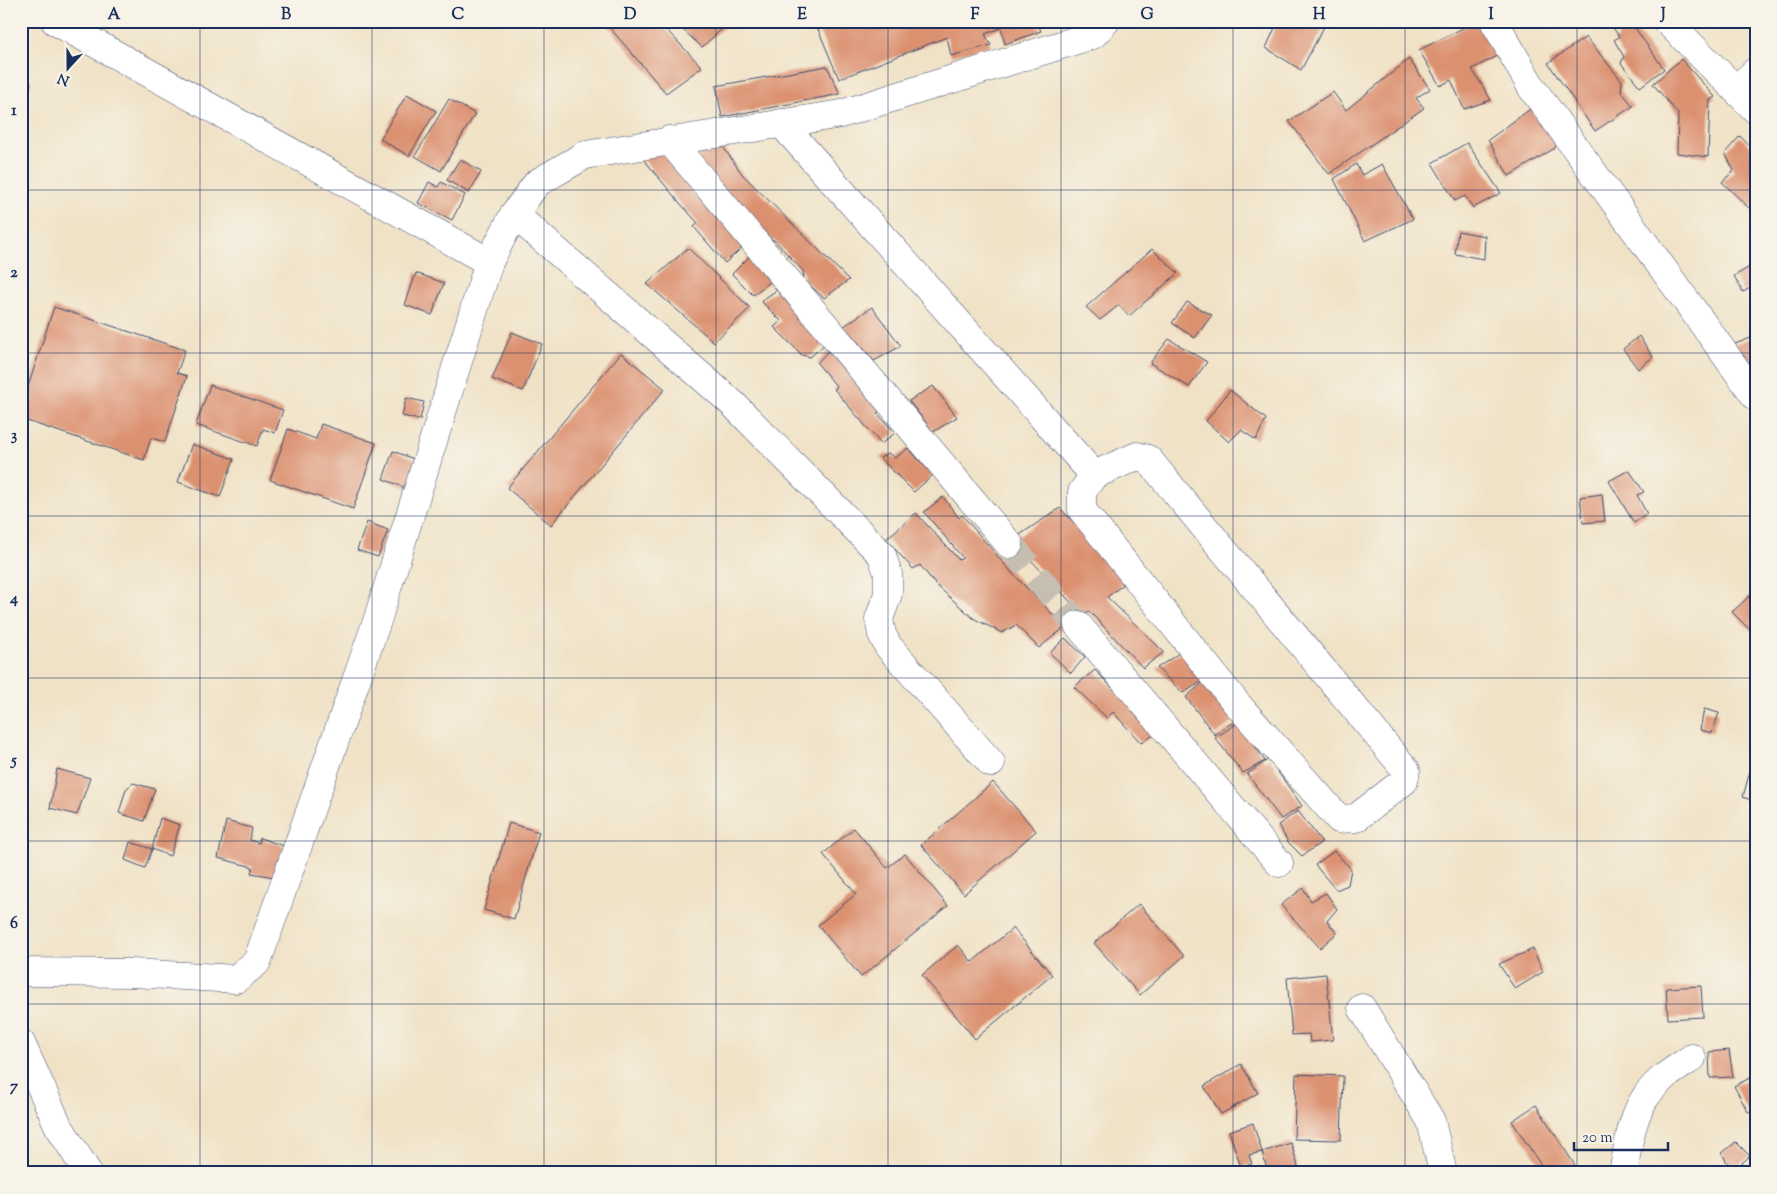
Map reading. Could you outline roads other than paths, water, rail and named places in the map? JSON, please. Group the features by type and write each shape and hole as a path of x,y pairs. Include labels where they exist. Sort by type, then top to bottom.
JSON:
{"street":[{"path":"55,21 489,262"},
{"path":"21,972 132,973 236,979 257,962 377,621 489,262 514,214 537,183 585,155 669,140 841,114 1093,35 1106,21"},
{"path":"1494,21 1532,88 1756,397"},
{"path":"1667,21 1756,110"},
{"path":"1736,90 1756,71"},
{"path":"781,123 1094,475"},
{"path":"669,140 1009,544"},
{"path":"514,214 732,403 882,555 888,574 888,594 879,618 882,634 888,646 991,763"},
{"path":"1137,456 1148,459 1406,770 1404,781 1356,818 1339,819 1237,704 1082,510 1082,492 1094,475 1137,456"},
{"path":"1078,625 1279,863"},
{"path":"1362,1008 1430,1121 1443,1173"},
{"path":"21,1042 58,1125 88,1173"},
{"path":"1623,1173 1636,1115 1647,1094 1667,1076 1692,1058"}],"tunnel":[{"path":"1009,544 1078,625"}]}
